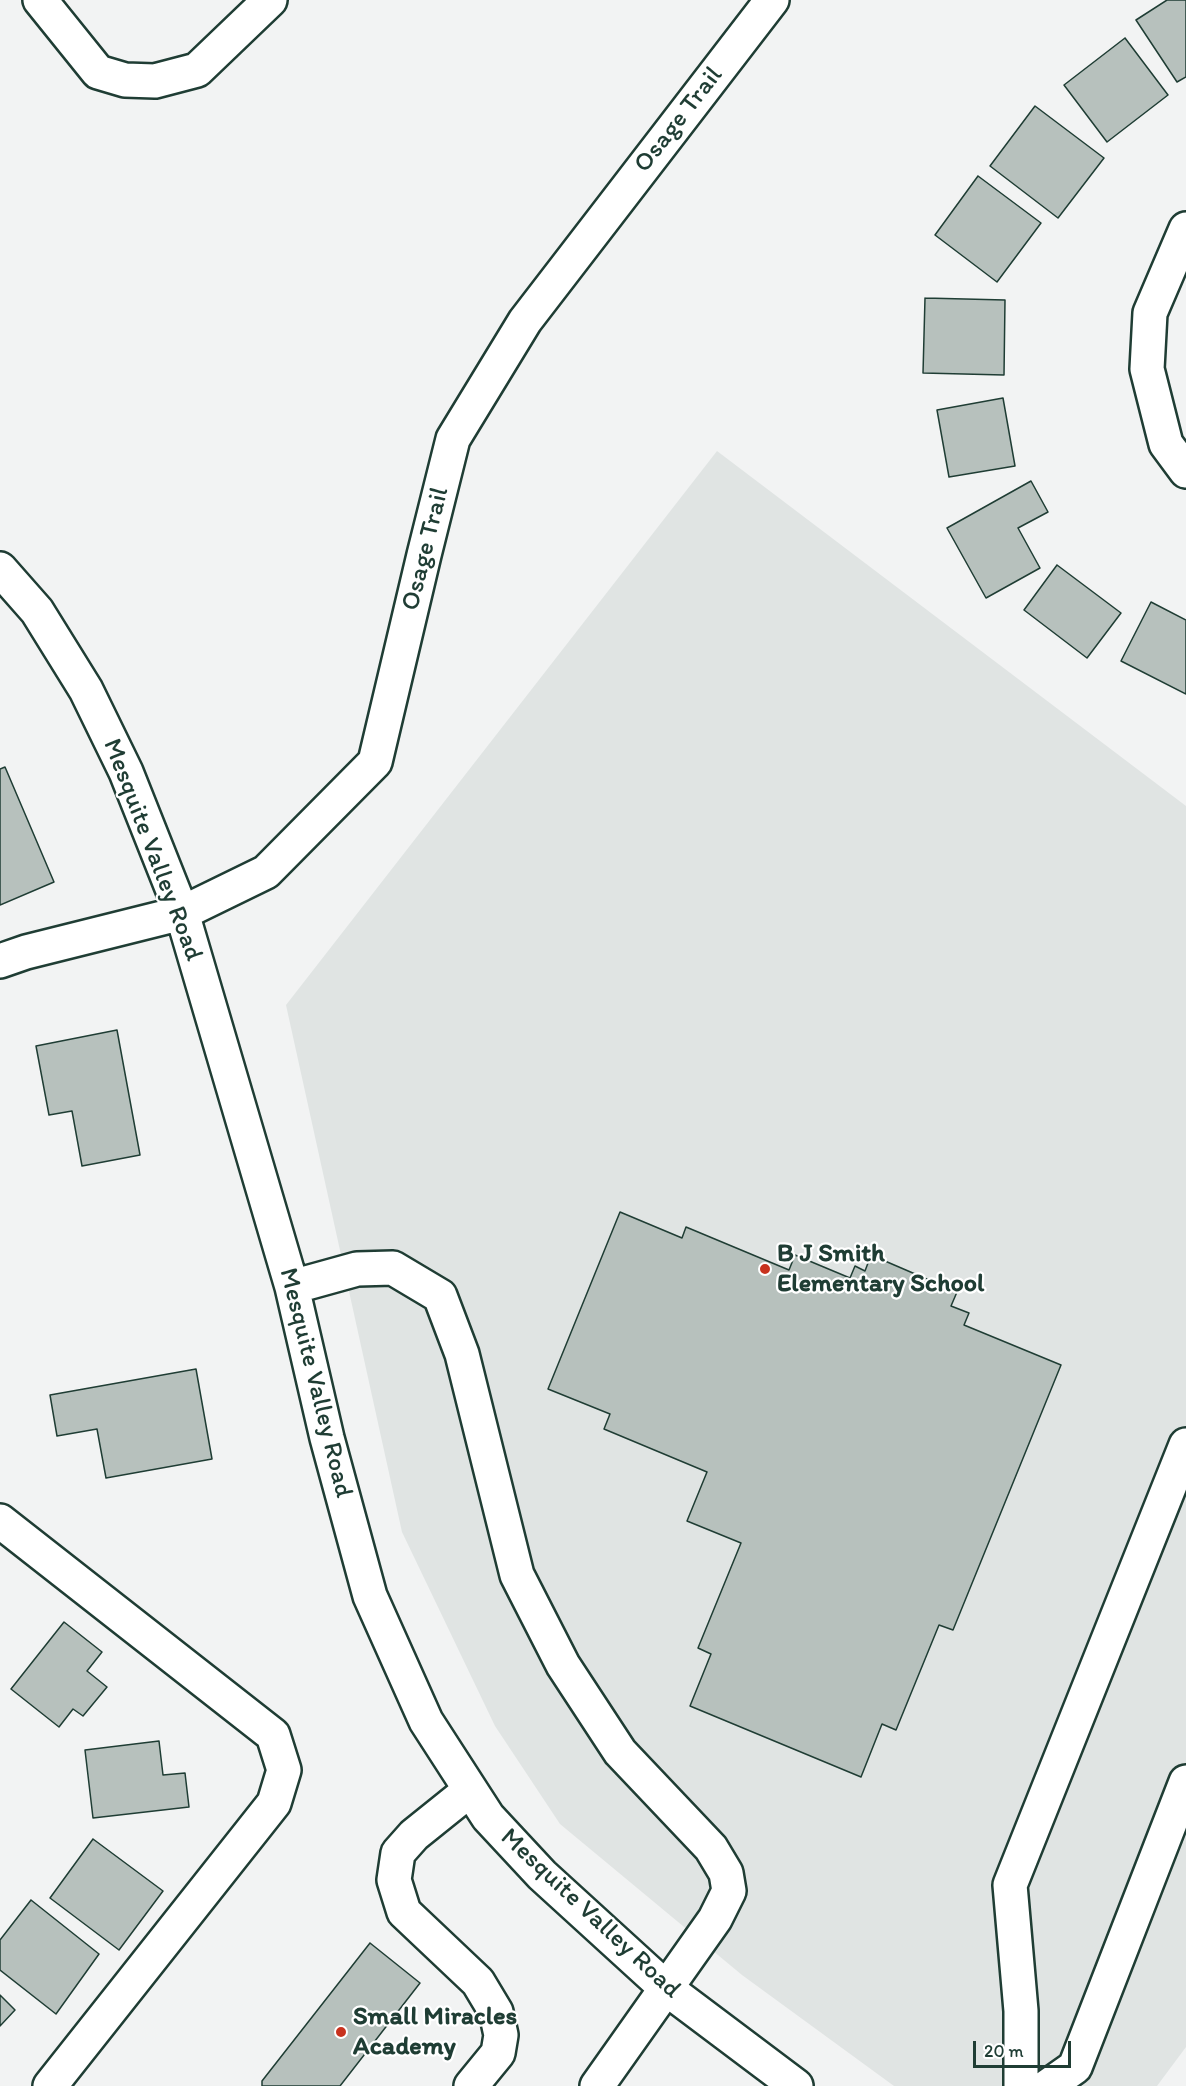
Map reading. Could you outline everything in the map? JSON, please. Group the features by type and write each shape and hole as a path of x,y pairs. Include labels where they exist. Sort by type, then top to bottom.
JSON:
{"street":[{"path":"40,0 98,72 125,80 155,81 197,70 270,0"},
{"name":"Osage Trail","path":"0,961 26,952 182,913 266,872 375,762 453,439 525,321 772,0"},
{"path":"1186,229 1150,313 1147,369 1166,444 1186,471"},
{"name":"Mesquite Valley Road","path":"0,569 37,611 86,690 126,772 182,913 292,1287 327,1438 370,1596 426,1721 488,1817 542,1875 667,1989 796,2086"},
{"path":"292,1287 357,1269 393,1268 440,1296 462,1354 514,1564 522,1585 563,1665 620,1752 711,1848 726,1873 729,1891 715,1919 597,2086"},
{"path":"1021,2086 1022,2012 1010,1885 1186,1445"},
{"path":"0,1521 273,1735 284,1770 274,1803 50,2086"},
{"path":"1048,2086 1075,2067 1186,1782"},
{"path":"470,1790 414,1835 398,1853 394,1880 404,1912 478,1982 496,2012 501,2035 498,2053 471,2086"}],"shaded area":[{"name":"B J Smith Elementary School","path":"717,451 1186,806 1186,2047 1157,2086 894,2086 742,1975 560,1824 495,1726 402,1532 286,1005"}],"building":[{"path":"1167,0 1186,0 1186,77 1177,82 1136,20"},
{"path":"1125,38 1168,95 1107,142 1064,85"},
{"path":"1035,106 1104,158 1058,218 990,166"},
{"path":"978,176 1041,223 997,282 935,235"},
{"path":"925,298 1005,300 1004,375 923,373"},
{"path":"1003,398 1015,466 949,477 937,410"},
{"path":"1031,481 1048,512 1018,528 1040,568 986,598 947,528"},
{"path":"1057,565 1121,613 1087,658 1024,610"},
{"path":"1151,602 1186,620 1186,694 1121,661"},
{"path":"5,767 54,882 0,905 0,769"},
{"path":"117,1030 140,1155 82,1166 72,1111 49,1115 36,1046"},
{"path":"620,1212 682,1238 686,1227 789,1270 795,1255 850,1278 855,1266 865,1271 871,1255 957,1292 951,1306 969,1313 964,1325 1061,1365 953,1630 939,1625 896,1730 882,1724 861,1777 690,1706 711,1654 698,1648 741,1543 687,1521 707,1472 604,1429 610,1414 548,1389"},
{"path":"196,1369 212,1459 106,1478 97,1429 57,1436 50,1395"},
{"path":"64,1622 102,1652 87,1671 107,1687 83,1716 73,1709 59,1727 11,1689"},
{"path":"159,1741 163,1775 185,1773 189,1807 93,1818 85,1750"},
{"path":"93,1839 163,1891 119,1950 50,1898"},
{"path":"31,1900 99,1954 56,2014 0,1970 0,1940"},
{"name":"Small Miracles Academy","path":"370,1943 420,1983 340,2086 262,2086 262,2081"},
{"path":"0,1995 15,2010 0,2026"}],"place":[{"name":"B J Smith Elementary School","path":"765,1269"},
{"name":"Small Miracles Academy","path":"341,2032"}]}
